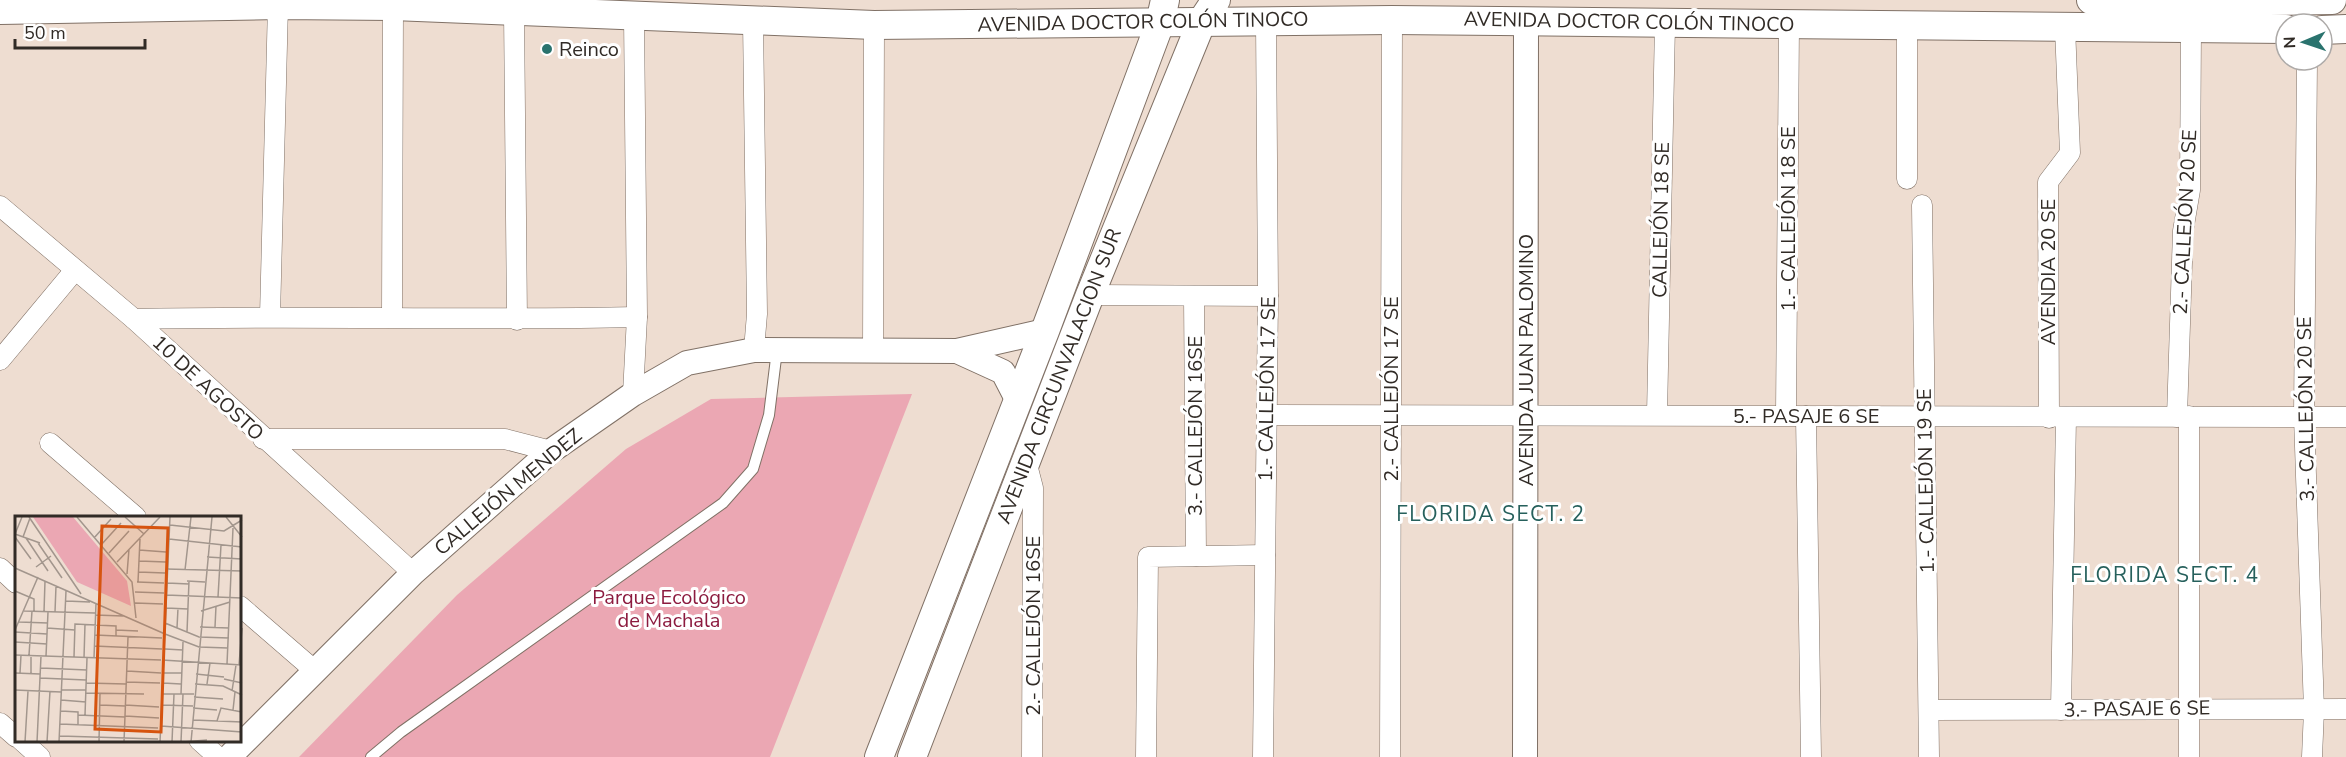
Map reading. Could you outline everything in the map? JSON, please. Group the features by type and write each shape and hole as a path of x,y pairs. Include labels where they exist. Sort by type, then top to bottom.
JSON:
{"main road":[{"path":"2091,0 2124,3 2332,0"},
{"name":"AVENIDA DOCTOR COLÓN TINOCO","path":"0,10 278,5 469,5 514,11 874,25 1209,10 1266,21 1392,20 1526,10 1665,24 1789,23 2274,29"},
{"name":"AVENIDA CIRCUNVALACION SUR","path":"912,757 1090,295 1209,10"},
{"name":"AVENIDA CIRCUNVALACION SUR","path":"879,757 1045,331 1163,12"},
{"path":"1005,435 1029,451"}],"street":[{"path":"270,316 278,5"},
{"path":"392,317 393,6"},
{"name":"AVENIDA JUAN PALOMINO","path":"1525,757 1526,10"},
{"path":"514,11 517,320"},
{"path":"633,394 638,316 634,16"},
{"name":"2.- CALLEJÓN 17 SE","path":"1390,757 1392,20"},
{"path":"753,21 757,314 765,350"},
{"name":"1.- CALLEJÓN 17 SE","path":"1263,757 1268,296 1266,21"},
{"name":"1.- CALLEJÓN 18 SE","path":"1789,23 1796,416 1811,757"},
{"name":"CALLEJÓN 18 SE","path":"1657,415 1665,24"},
{"path":"873,351 874,25"},
{"path":"1907,25 1907,179"},
{"name":"AVENDIA 20 SE","path":"2061,710 2057,417 2048,182 2070,153 2065,27"},
{"name":"2.- CALLEJÓN 20 SE","path":"2189,757 2183,417 2183,231 2190,190 2191,28"},
{"name":"3.- CALLEJÓN 20 SE","path":"2307,72 2304,417 2314,710 2312,757"},
{"name":"1.- CALLEJÓN 19 SE","path":"1922,205 1929,757"},
{"name":"10 DE AGOSTO","path":"0,206 134,319 263,439 413,573"},
{"path":"0,360 75,270"},
{"path":"1090,295 1268,296"},
{"name":"3.- CALLEJÓN 16SE","path":"1194,296 1196,556"},
{"path":"134,319 270,316 517,320 638,316"},
{"name":"CALLEJÓN MENDEZ","path":"229,757 413,573 551,451 633,394 687,363 765,350 957,351 1045,331"},
{"name":"CALLEJÓN MENDEZ","path":"957,351 1003,372 1018,401"},
{"name":"5.- PASAJE 6 SE","path":"1266,414 2346,417"},
{"path":"263,439 505,439 551,451"},
{"path":"50,443 135,516"},
{"name":"2.- CALLEJÓN 16SE","path":"1029,451 1033,488 1032,757"},
{"path":"1146,757 1148,557 1265,555"},
{"path":"0,568 15,582"},
{"path":"242,608 315,670"},
{"name":"3.- PASAJE 6 SE","path":"1929,710 2346,709"},
{"path":"0,723 15,736"},
{"path":"22,742 40,757"},
{"path":"200,742 218,757"}],"lane":[{"path":"371,757 401,732 723,503 753,469 769,415 765,350"}],"green space":[{"name":"Parque Ecológico de Machala","path":"912,394 770,757 299,757 457,595 626,449 711,399"}],"place":[{"name":"Reinco","path":"547,49"}],"district":[{"name":"FLORIDA SECT. 2","path":"1491,514"},
{"name":"FLORIDA SECT. 4","path":"2165,575"}]}
